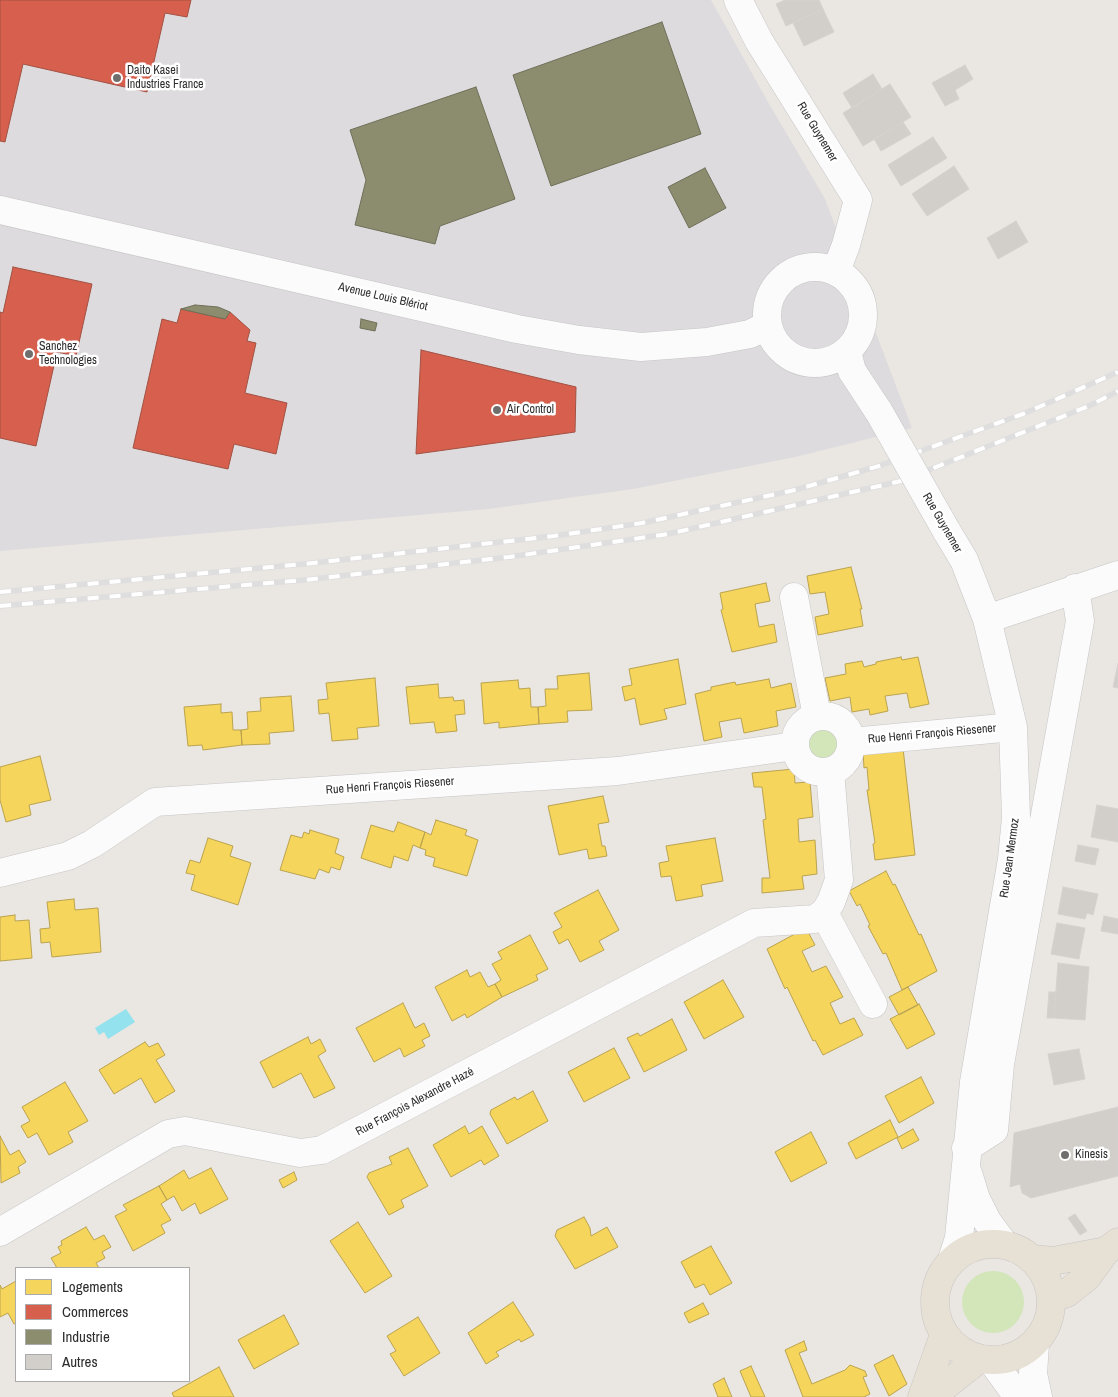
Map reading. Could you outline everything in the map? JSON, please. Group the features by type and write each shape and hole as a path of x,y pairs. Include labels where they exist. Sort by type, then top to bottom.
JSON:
{"main road":[{"path":"985,1244 1004,1244 1019,1250 1033,1259 1042,1270 1049,1284 1052,1298 1048,1322 1035,1343 1022,1353 1008,1359 985,1360 954,1346 944,1334 936,1316 935,1296 940,1277 952,1260 967,1249 985,1244"},
{"path":"1033,1259 1053,1261 1112,1246"},
{"path":"1052,1298 1067,1293 1088,1277 1112,1246"},
{"path":"922,1397 944,1334"},
{"path":"931,1397 985,1360"}],"street":[{"name":"Rue Guynemer","path":"738,0 759,40 858,200 846,245 836,271"},
{"name":"Avenue Louis Blériot","path":"0,210 517,328 579,340 641,347 707,342 750,334 768,325"},
{"path":"806,267 821,267 836,271 849,280 858,293 864,308 863,324 857,340 847,352 833,360 816,364 800,361 785,353 774,340 768,325 767,310 771,295 780,282 792,272 806,267"},
{"name":"Rue Guynemer","path":"847,352 852,372 879,412 964,560 987,619"},
{"path":"987,619 1069,590 1118,576"},
{"name":"Rue Jean Mermoz","path":"966,1157 994,1130 1000,1064 1080,621 1069,590"},
{"path":"794,597 817,716"},
{"name":"Rue Jean Mermoz","path":"952,1260 959,1238 974,1082 1016,818 1014,727 987,619"},
{"path":"817,716 836,719 843,724 851,742 848,757 838,768 830,771 811,769 803,764 795,746 798,731 810,719 817,716"},
{"name":"Rue Henri François Riesener","path":"851,742 1014,727"},
{"name":"Rue Henri François Riesener","path":"0,873 68,856 92,844 155,802 618,771 795,746"},
{"path":"830,771 839,880 831,902 824,913 873,1004"},
{"name":"Rue François Alexandre Hazé","path":"0,1232 168,1134 185,1131 292,1152 322,1150 754,923 815,918 824,913"},
{"name":"Rue Jean Mermoz","path":"966,1157 980,1206 1004,1244"},
{"path":"1035,1343 1033,1374 1038,1397"},
{"path":"985,1360 1018,1397"}],"shaded area":[{"path":"0,0 711,0 825,199 912,428 795,457 633,489 488,509 0,551"}],"green space":[{"path":"823,728 829,729 834,733 838,738 838,750 834,755 829,759 823,760 817,759 812,755 808,750 807,744 808,738 812,733 817,729"},
{"path":"987,1271 999,1271 1015,1280 1022,1290 1024,1302 1022,1314 1015,1324 999,1333 987,1333 976,1328 967,1319 962,1308 962,1296 967,1285 976,1276"}],"water":[{"path":"126,1009 135,1022 108,1039 104,1032 99,1035 95,1028"}],"building: Logements":[{"path":"851,567 862,609 860,609 863,626 818,635 815,617 829,614 825,592 810,594 807,576"},
{"path":"766,583 770,601 755,604 759,627 774,624 777,642 732,652 721,610 723,609 720,593"},
{"path":"901,657 902,660 918,657 929,704 910,708 907,693 885,696 888,711 870,715 869,709 852,712 850,697 830,701 825,678 846,674 845,664 862,661 864,667 876,664 876,662"},
{"path":"678,659 686,704 664,709 667,719 640,725 635,698 625,701 622,687 632,685 629,669"},
{"path":"589,673 592,710 567,711 568,722 539,724 538,707 546,706 545,689 558,689 557,676"},
{"path":"375,678 379,726 357,728 358,739 332,741 329,713 319,714 318,700 328,699 326,683"},
{"path":"769,679 771,688 791,683 796,707 776,711 778,726 744,733 741,718 719,722 722,737 704,741 695,694 711,690 711,687 735,682 736,685"},
{"path":"518,680 519,689 530,688 531,707 538,707 539,724 499,728 499,722 484,724 481,683"},
{"path":"438,684 439,698 453,697 454,701 464,700 465,714 455,715 457,731 436,733 434,722 410,724 406,687"},
{"path":"291,696 294,731 269,733 270,744 242,745 241,730 248,729 247,712 261,711 260,698"},
{"path":"221,704 221,713 232,712 233,730 241,730 242,745 203,750 202,745 188,746 184,707"},
{"path":"903,748 915,855 875,860 873,844 875,843 867,790 869,790 867,767 864,768 863,752"},
{"path":"40,756 51,800 29,805 31,815 6,822 0,800 0,767"},
{"path":"794,769 795,783 810,782 813,817 798,819 799,842 815,840 817,874 802,876 804,889 762,893 762,878 770,878 763,820 766,819 762,787 754,787 752,773"},
{"path":"603,796 609,822 598,824 602,846 605,846 607,856 589,859 587,849 559,855 548,806"},
{"path":"436,820 467,830 465,835 478,840 467,876 433,866 435,858 425,855 426,850 420,848 425,832 431,835"},
{"path":"398,822 425,832 420,848 413,845 408,861 394,856 391,868 361,858 371,825 394,832"},
{"path":"310,830 339,839 335,853 344,857 340,870 331,867 329,873 319,869 315,879 280,870 291,835 302,838 304,832 309,834"},
{"path":"208,838 233,846 230,856 251,863 238,905 191,890 195,875 186,873 190,860 200,863"},
{"path":"715,838 723,881 701,885 703,896 676,901 671,876 661,877 659,863 669,861 666,846"},
{"path":"886,871 893,885 895,884 919,935 921,934 937,971 902,990 886,953 883,954 868,926 870,925 860,904 857,906 849,891"},
{"path":"598,890 619,930 599,941 604,950 580,962 568,939 559,944 553,932 562,927 554,913"},
{"path":"74,899 75,910 98,908 101,952 52,957 50,942 41,943 40,929 50,928 47,902"},
{"path":"15,915 15,921 29,920 32,958 0,961 0,917"},
{"path":"806,928 815,945 802,951 812,972 826,966 843,997 830,1003 840,1024 854,1018 863,1035 823,1055 815,1040 813,1041 787,987 785,989 767,949"},
{"path":"530,935 548,969 536,975 538,980 502,997 495,984 501,980 492,964 502,959 498,952"},
{"path":"467,970 470,977 480,972 488,987 495,984 502,997 467,1018 465,1014 452,1021 435,987"},
{"path":"723,980 744,1017 704,1039 684,1002"},
{"path":"908,987 918,1005 899,1015 889,997"},
{"path":"403,1003 415,1028 424,1023 430,1036 422,1040 425,1046 404,1057 400,1048 374,1062 356,1028"},
{"path":"919,1004 935,1034 907,1049 890,1019"},
{"path":"672,1019 687,1050 644,1072 627,1038 638,1033 640,1036"},
{"path":"308,1037 311,1044 320,1039 326,1051 318,1056 335,1088 314,1098 301,1073 273,1088 260,1062"},
{"path":"145,1042 149,1047 158,1043 165,1055 156,1060 175,1091 155,1103 141,1078 114,1094 99,1070"},
{"path":"614,1048 630,1078 584,1102 568,1072"},
{"path":"921,1077 934,1103 899,1123 885,1096"},
{"path":"65,1082 88,1121 68,1132 73,1142 49,1155 37,1133 28,1138 21,1126 30,1121 22,1107"},
{"path":"533,1091 548,1121 507,1144 490,1114 491,1110 515,1097 517,1100"},
{"path":"890,1120 898,1137 856,1159 848,1143"},
{"path":"465,1126 469,1134 482,1126 499,1156 484,1165 481,1160 451,1177 433,1145"},
{"path":"913,1129 919,1140 902,1149 897,1138"},
{"path":"811,1132 827,1163 791,1182 775,1152"},
{"path":"0,1136 10,1155 19,1150 26,1162 18,1167 20,1173 1,1183"},
{"path":"408,1148 428,1186 401,1200 404,1207 389,1215 367,1177 369,1173 392,1164 389,1157"},
{"path":"211,1168 228,1199 200,1214 195,1203 182,1211 174,1196 167,1200 159,1186 184,1170 189,1179"},
{"path":"294,1172 297,1180 283,1188 279,1180"},
{"path":"159,1186 167,1200 161,1204 171,1220 161,1225 165,1233 133,1251 115,1216 127,1210 123,1205"},
{"path":"584,1217 590,1228 591,1236 607,1227 618,1247 575,1269 555,1236 557,1230"},
{"path":"358,1222 392,1276 365,1293 330,1241"},
{"path":"86,1227 94,1240 104,1235 111,1247 102,1252 105,1258 96,1263 98,1267 56,1267 51,1258 61,1253 58,1247 62,1245 61,1241"},
{"path":"711,1246 732,1283 710,1295 704,1284 695,1288 681,1262"},
{"path":"15,1282 14,1324 8,1313 0,1317 0,1285 2,1289"},
{"path":"513,1302 534,1335 521,1342 519,1339 496,1352 499,1356 486,1364 468,1333"},
{"path":"703,1303 709,1314 689,1323 684,1313"},
{"path":"284,1315 299,1344 254,1369 238,1340"},
{"path":"418,1317 440,1353 404,1376 390,1354 396,1351 387,1336"},
{"path":"804,1341 807,1350 799,1353 812,1384 845,1370 850,1365 865,1371 867,1376 863,1377 870,1394 864,1397 803,1397 785,1350"},
{"path":"893,1355 907,1384 889,1396 874,1365"},
{"path":"751,1366 765,1397 751,1397 740,1371"},
{"path":"219,1367 234,1397 174,1397 172,1393"},
{"path":"724,1378 732,1397 718,1397 713,1384"}],"building: Commerces":[{"name":"Daito Kasei Industries France","path":"0,0 191,0 187,17 165,13 147,92 23,64 5,142 0,141"},
{"name":"Sanchez Technologies","path":"13,267 92,284 76,356 57,352 36,446 0,438 0,312 3,313"},
{"path":"181,309 225,319 230,312 250,330 247,341 256,343 245,393 287,403 276,454 234,444 228,469 133,448 162,319 177,323"},
{"name":"Air Control","path":"421,350 576,387 575,432 416,454"}],"building: Industrie":[{"path":"662,22 701,134 551,186 513,75"},
{"path":"476,87 515,199 440,226 435,244 355,225 366,180 350,130"},
{"path":"705,168 726,208 689,228 668,187"},
{"path":"195,305 218,307 230,312 225,319 181,309"},
{"path":"361,319 377,323 375,331 360,328"}],"building: Autres":[{"path":"785,0 819,0 823,9 786,26 776,4"},
{"path":"823,9 834,32 804,46 793,23"},
{"path":"965,65 973,79 955,90 959,99 945,106 932,83"},
{"path":"873,74 882,89 852,108 843,93"},
{"path":"890,84 911,117 863,146 843,113"},
{"path":"903,122 911,134 881,151 874,139"},
{"path":"933,137 947,158 901,186 888,165"},
{"path":"954,166 969,189 927,216 912,194"},
{"path":"1016,221 1028,242 998,259 987,238"},
{"path":"1118,664 1118,688 1113,687"},
{"path":"1097,805 1118,809 1118,842 1091,837"},
{"path":"1078,845 1099,849 1095,865 1075,861"},
{"path":"1063,887 1098,894 1093,915 1087,913 1085,919 1058,914"},
{"path":"1104,916 1118,919 1118,934 1101,931"},
{"path":"1057,923 1085,928 1079,959 1051,954"},
{"path":"1058,963 1089,967 1085,1020 1054,1018"},
{"path":"1049,992 1056,992 1054,1018 1047,1018"},
{"path":"1079,1049 1085,1079 1054,1085 1048,1054"},
{"name":"Kinesis","path":"1118,1107 1118,1176 1031,1198 1022,1193 1020,1184 1010,1187 1014,1133"},
{"path":"1075,1214 1087,1231 1080,1235 1068,1218"}],"railway":[{"path":"0,592 304,564 554,536 642,523 795,490 879,466 1023,414 1118,372"},
{"path":"0,606 304,580 509,557 668,534 901,481 1089,406 1118,391"}],"place":[{"name":"Daito Kasei Industries France","path":"117,78"},
{"name":"Sanchez Technologies","path":"29,354"},
{"name":"Air Control","path":"497,410"},
{"name":"Kinesis","path":"1065,1155"}]}
